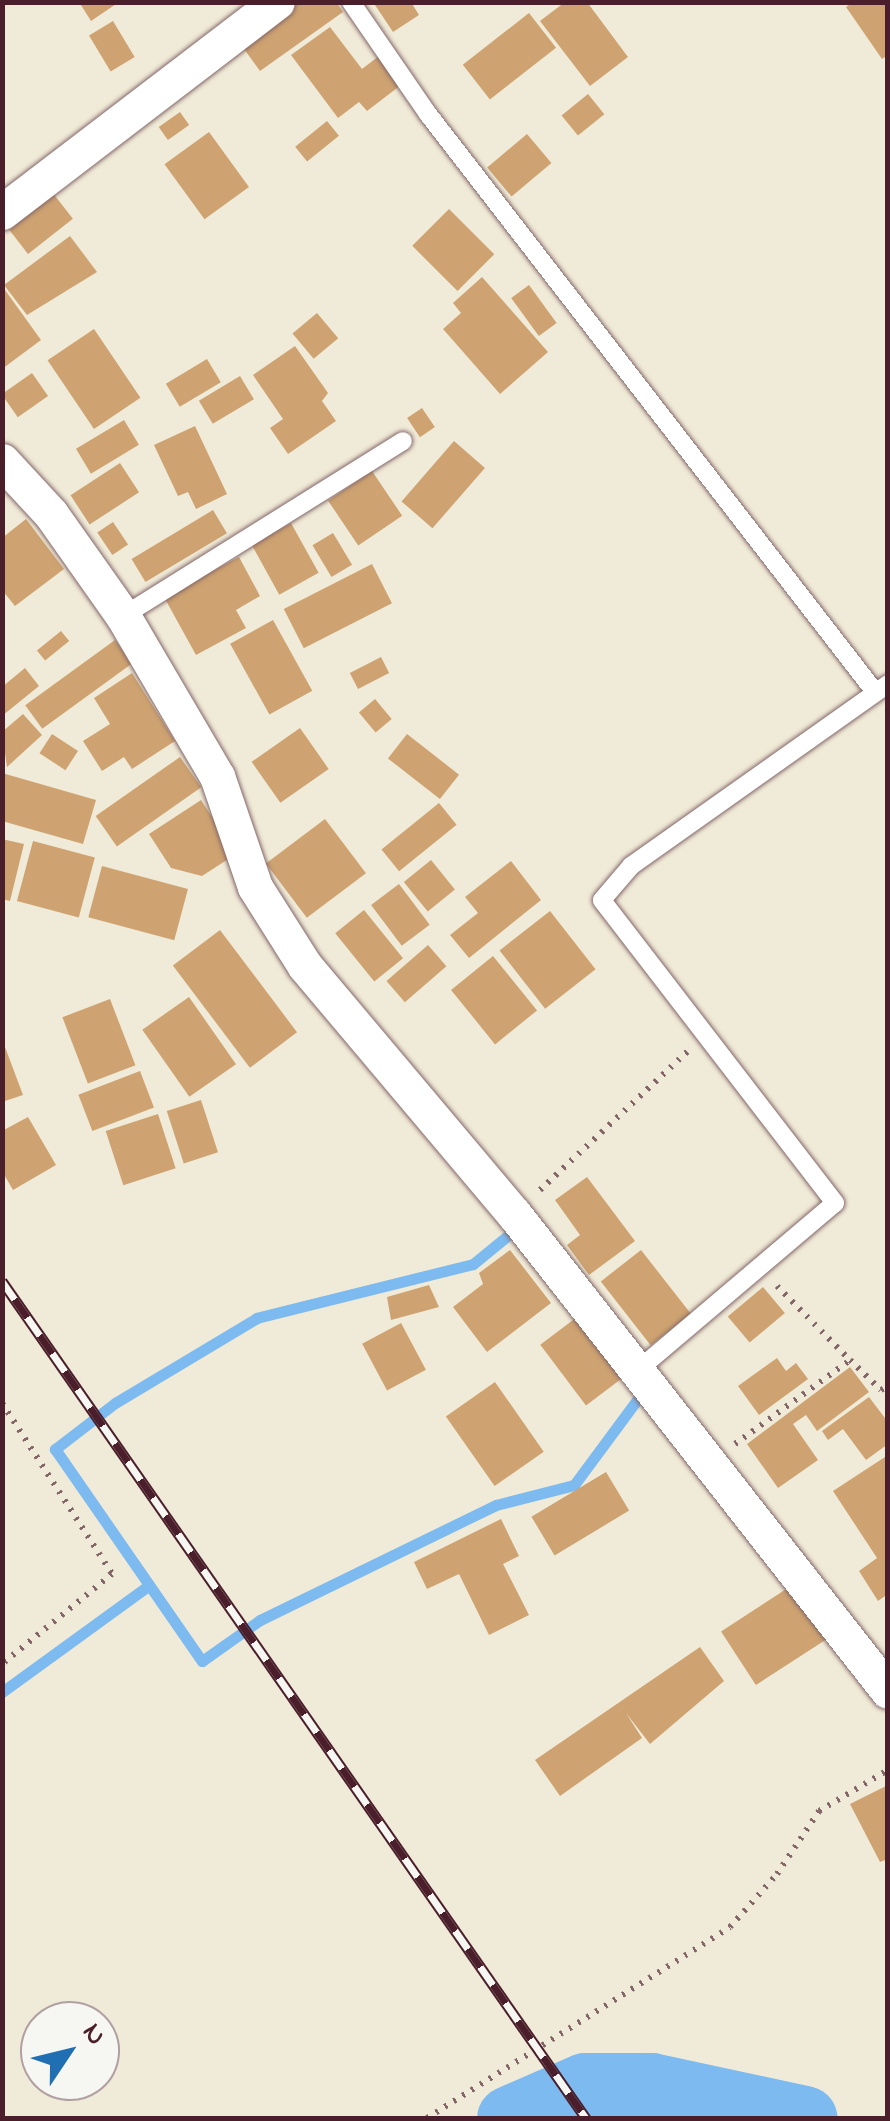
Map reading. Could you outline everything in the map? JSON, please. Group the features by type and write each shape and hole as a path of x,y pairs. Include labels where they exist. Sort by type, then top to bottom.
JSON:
{"street":[{"path":"2,212 277,2"},
{"path":"2,461 51,514 123,616 216,776 255,887 306,966 514,1214 888,1691"}],"lane":[{"path":"351,2 439,130 881,688 631,866 602,900 835,1203 638,1370"},
{"path":"123,616 403,441"}],"path":[{"path":"514,1214 707,1034"},
{"path":"760,1270 881,1390 888,1386"},
{"path":"710,1462 850,1360"},
{"path":"2,1402 112,1574 107,1585 2,1664"},
{"path":"428,2118 730,1927 777,1874 819,1811 888,1770"}],"building":[{"path":"79,2 119,2 91,21"},
{"path":"293,2 336,2 343,12 260,71 239,42"},
{"path":"373,2 411,2 419,15 393,32"},
{"path":"565,2 587,2 628,57 590,86 540,21"},
{"path":"853,2 888,2 888,55 882,59 846,7"},
{"path":"529,13 556,48 490,99 463,65"},
{"path":"113,21 135,57 111,71 89,35"},
{"path":"330,27 362,69 379,56 401,85 367,111 359,102 338,118 291,55"},
{"path":"588,94 604,114 578,136 562,115"},
{"path":"180,112 189,125 168,140 159,127"},
{"path":"327,121 339,136 307,162 295,147"},
{"path":"209,132 249,187 204,219 165,164"},
{"path":"527,134 551,163 512,197 487,167"},
{"path":"52,192 73,219 28,254 7,227"},
{"path":"449,209 494,254 457,291 412,246"},
{"path":"70,236 97,272 27,315 4,285"},
{"path":"482,277 548,352 500,394 443,329 461,313 453,303"},
{"path":"529,285 557,323 539,336 511,298"},
{"path":"5,290 41,340 2,369 2,292"},
{"path":"317,313 338,338 314,359 292,334"},
{"path":"94,329 140,398 94,429 48,360"},
{"path":"295,346 328,393 322,401 336,421 288,454 270,428 283,419 253,375"},
{"path":"207,359 221,382 180,407 166,384"},
{"path":"32,373 48,396 18,417 2,394"},
{"path":"240,376 254,399 213,424 199,401"},
{"path":"422,408 435,427 420,437 407,418"},
{"path":"124,420 139,445 91,474 76,449"},
{"path":"195,426 227,494 196,509 188,492 178,496 154,445"},
{"path":"454,441 485,468 432,528 402,501"},
{"path":"120,463 139,492 90,524 71,495"},
{"path":"372,471 402,516 358,545 328,501"},
{"path":"213,510 227,533 145,582 132,559"},
{"path":"26,519 64,569 15,606 2,590 2,538"},
{"path":"113,522 128,544 112,555 97,533"},
{"path":"291,523 319,573 279,595 252,545"},
{"path":"333,533 352,565 331,577 312,545"},
{"path":"239,557 260,596 236,610 246,628 196,655 164,597"},
{"path":"372,564 392,603 304,648 284,609"},
{"path":"273,620 312,691 269,715 230,644"},
{"path":"61,631 69,641 45,661 37,651"},
{"path":"115,640 132,663 42,729 25,705"},
{"path":"381,657 389,673 358,689 350,673"},
{"path":"25,668 39,686 2,716 2,687"},
{"path":"132,673 175,741 132,769 124,757 102,771 83,741 110,724 94,698"},
{"path":"375,699 392,719 376,732 359,712"},
{"path":"23,714 42,735 7,767 2,732"},
{"path":"300,728 329,769 280,803 252,762"},
{"path":"52,734 78,751 65,770 39,753"},
{"path":"407,734 459,775 440,799 388,758"},
{"path":"180,757 201,787 117,846 96,816"},
{"path":"2,773 96,800 83,844 2,821"},
{"path":"201,800 236,854 202,876 171,868 149,834"},
{"path":"439,803 457,825 399,871 381,850"},
{"path":"325,819 366,873 307,918 266,864"},
{"path":"2,839 24,844 10,901 2,899"},
{"path":"33,841 95,858 79,917 17,901"},
{"path":"431,860 455,890 428,912 404,882"},
{"path":"511,861 541,900 469,958 450,935 478,913 465,897"},
{"path":"102,866 188,889 174,940 88,917"},
{"path":"399,884 430,925 402,946 371,905"},
{"path":"364,910 403,958 374,981 335,933"},
{"path":"550,911 596,969 545,1009 500,950"},
{"path":"220,930 297,1032 250,1068 173,966"},
{"path":"428,945 446,966 405,1002 386,981"},
{"path":"493,956 537,1010 495,1044 451,990"},
{"path":"189,997 236,1064 189,1097 142,1030"},
{"path":"110,999 135,1065 88,1084 62,1017"},
{"path":"2,1039 23,1095 2,1102"},
{"path":"140,1071 154,1107 92,1131 78,1095"},
{"path":"201,1100 218,1152 184,1163 167,1111"},
{"path":"158,1114 176,1168 123,1185 106,1131"},
{"path":"28,1117 56,1165 13,1190 2,1171 2,1131"},
{"path":"587,1177 635,1241 589,1275 567,1245 580,1235 555,1200"},
{"path":"510,1250 551,1303 487,1352 453,1307 483,1284 479,1273"},
{"path":"641,1250 691,1314 651,1345 601,1281"},
{"path":"429,1285 439,1307 391,1320 387,1297"},
{"path":"763,1287 785,1313 750,1343 728,1317"},
{"path":"577,1317 623,1378 586,1405 540,1345"},
{"path":"401,1323 426,1370 387,1390 362,1344"},
{"path":"777,1358 786,1371 796,1363 808,1379 759,1415 738,1386"},
{"path":"850,1367 869,1392 817,1431 806,1415 793,1424 818,1460 778,1488 747,1444"},
{"path":"495,1382 544,1452 495,1486 446,1416"},
{"path":"869,1397 888,1422 888,1444 866,1460 843,1429 828,1440 822,1431"},
{"path":"888,1455 888,1594 878,1601 859,1571 877,1558 833,1491"},
{"path":"606,1472 629,1511 555,1555 531,1517"},
{"path":"501,1519 519,1556 503,1564 529,1615 489,1635 459,1574 427,1589 414,1562"},
{"path":"794,1584 829,1638 756,1685 721,1631"},
{"path":"700,1647 724,1681 650,1744 626,1713 642,1738 560,1796 535,1760"},
{"path":"888,1785 888,1859 880,1862 850,1804"}],"waterway":[{"path":"506,1237 473,1264 257,1318 115,1403 55,1449 202,1661 260,1620 496,1505 574,1485 637,1400"},
{"path":"2,1692 148,1586"},
{"path":"509,2118 585,2085 651,2085 805,2118"},
{"path":"716,2118 733,2100"}],"railway":[{"path":"2,1281 586,2118"}]}
